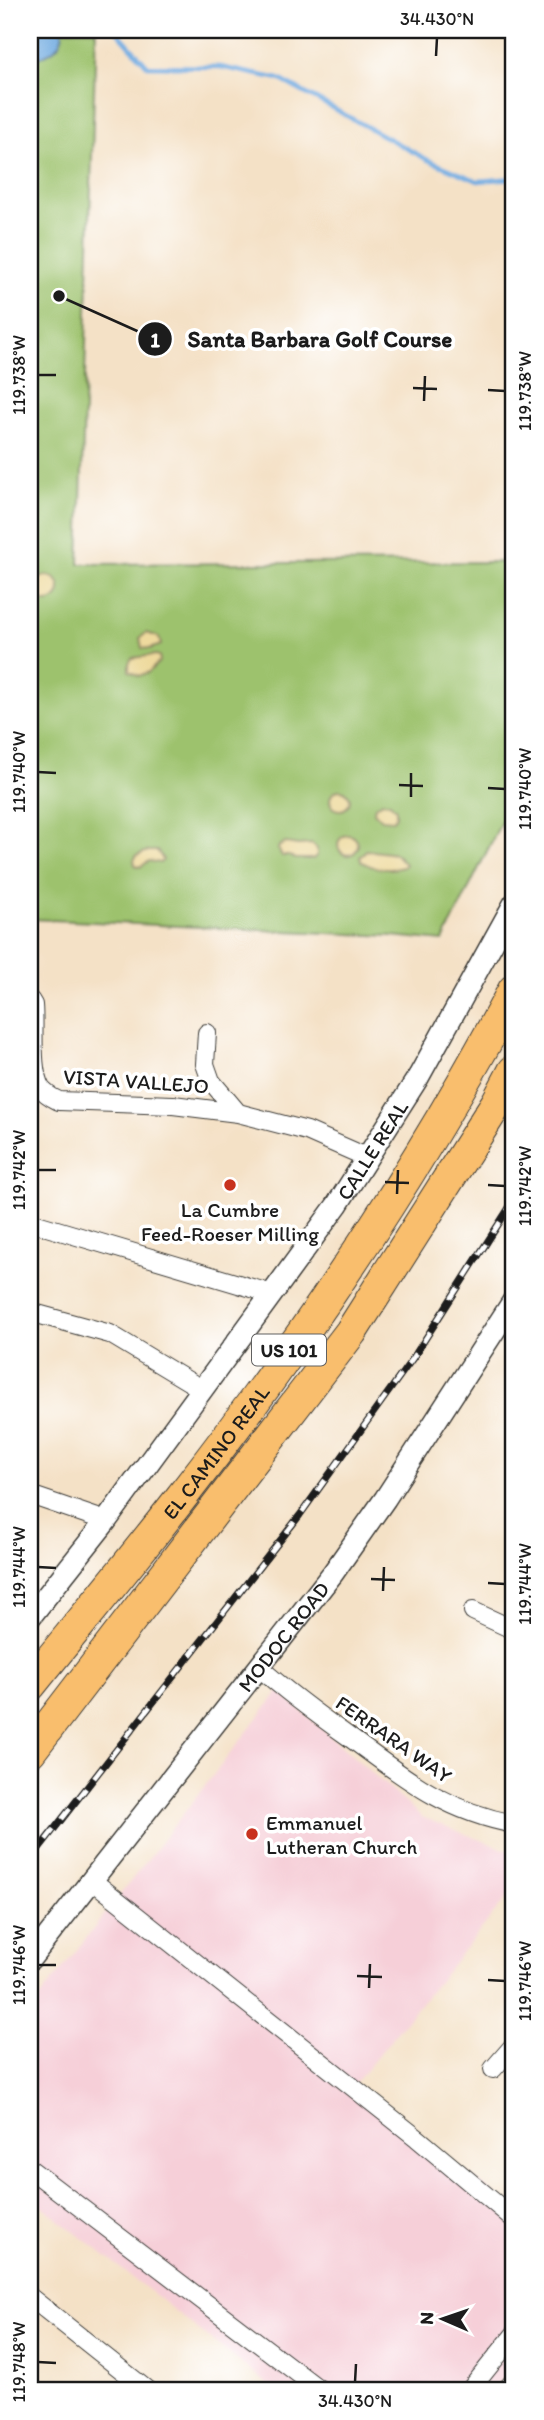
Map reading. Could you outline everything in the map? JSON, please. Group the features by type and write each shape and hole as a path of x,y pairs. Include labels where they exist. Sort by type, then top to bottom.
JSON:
{"highway":[{"name":"EL CAMINO REAL","path":"30,1685 180,1500 321,1304 451,1101 514,990"},
{"name":"EL CAMINO REAL","path":"30,1751 351,1332 514,1071"}],"street":[{"name":"CALLE REAL","path":"32,1610 106,1521 337,1205 419,1076 514,904"},
{"name":"VISTA VALLEJO","path":"30,1000 33,1005 36,1074 40,1086 59,1101 173,1105 238,1113 307,1131 366,1157"},
{"name":"VISTA VALLEJO","path":"207,1032 205,1064 211,1081 238,1113"},
{"path":"30,1222 272,1294"},
{"name":"MODOC ROAD","path":"30,1959 333,1573 385,1499 514,1300"},
{"path":"30,1312 110,1334 203,1390"},
{"path":"30,1495 106,1521"},
{"path":"473,1611 514,1630"},
{"name":"FERRARA WAY","path":"260,1668 287,1692 405,1779 460,1809 514,1824"},
{"path":"93,1881 417,2138 514,2219"},
{"path":"493,2069 514,2045"},
{"path":"30,2169 320,2390"},
{"path":"30,2297 147,2390"},
{"path":"470,2390 514,2335"},
{"path":"506,2390 514,2381"}],"shaded area":[{"path":"279,1691 422,1817 514,1853 514,1889 353,2086 514,2209 514,2366 491,2390 275,2390 30,2197 30,2010"}],"green space":[{"path":"30,30 96,30 79,564 514,562 514,796 443,941 392,936 30,919"}],"sand":[{"path":"47,576 56,580 60,589 56,598 47,602 38,598 34,589 38,580"},
{"path":"146,633 159,637 161,645 150,649 142,648 140,638"},
{"path":"156,655 160,661 149,672 139,676 129,671 132,658"},
{"path":"340,790 347,793 350,800 347,807 340,810 333,807 330,800 333,793"},
{"path":"383,802 390,803 396,809 393,820 381,819 374,812 375,806"},
{"path":"348,835 355,838 358,845 355,852 348,855 341,852 338,845 341,838"},
{"path":"286,843 312,844 317,849 317,855 313,859 282,856 278,849"},
{"path":"366,850 396,854 405,864 392,869 370,866 361,861 360,857"},
{"path":"158,851 163,860 160,863 149,861 140,867 135,865 137,855"}],"water":[{"path":"30,30 63,30 57,47 30,61"}],"waterway":[{"path":"116,30 148,66 220,67 279,79 428,160 478,181 514,178"}],"railway":[{"path":"30,1860 300,1515 413,1358 514,1200"}],"place":[{"name":"Santa Barbara Golf Course","path":"59,296"},
{"name":"La Cumbre Feed-Roeser Milling","path":"230,1185"},
{"name":"Emmanuel Lutheran Church","path":"252,1834"}]}
